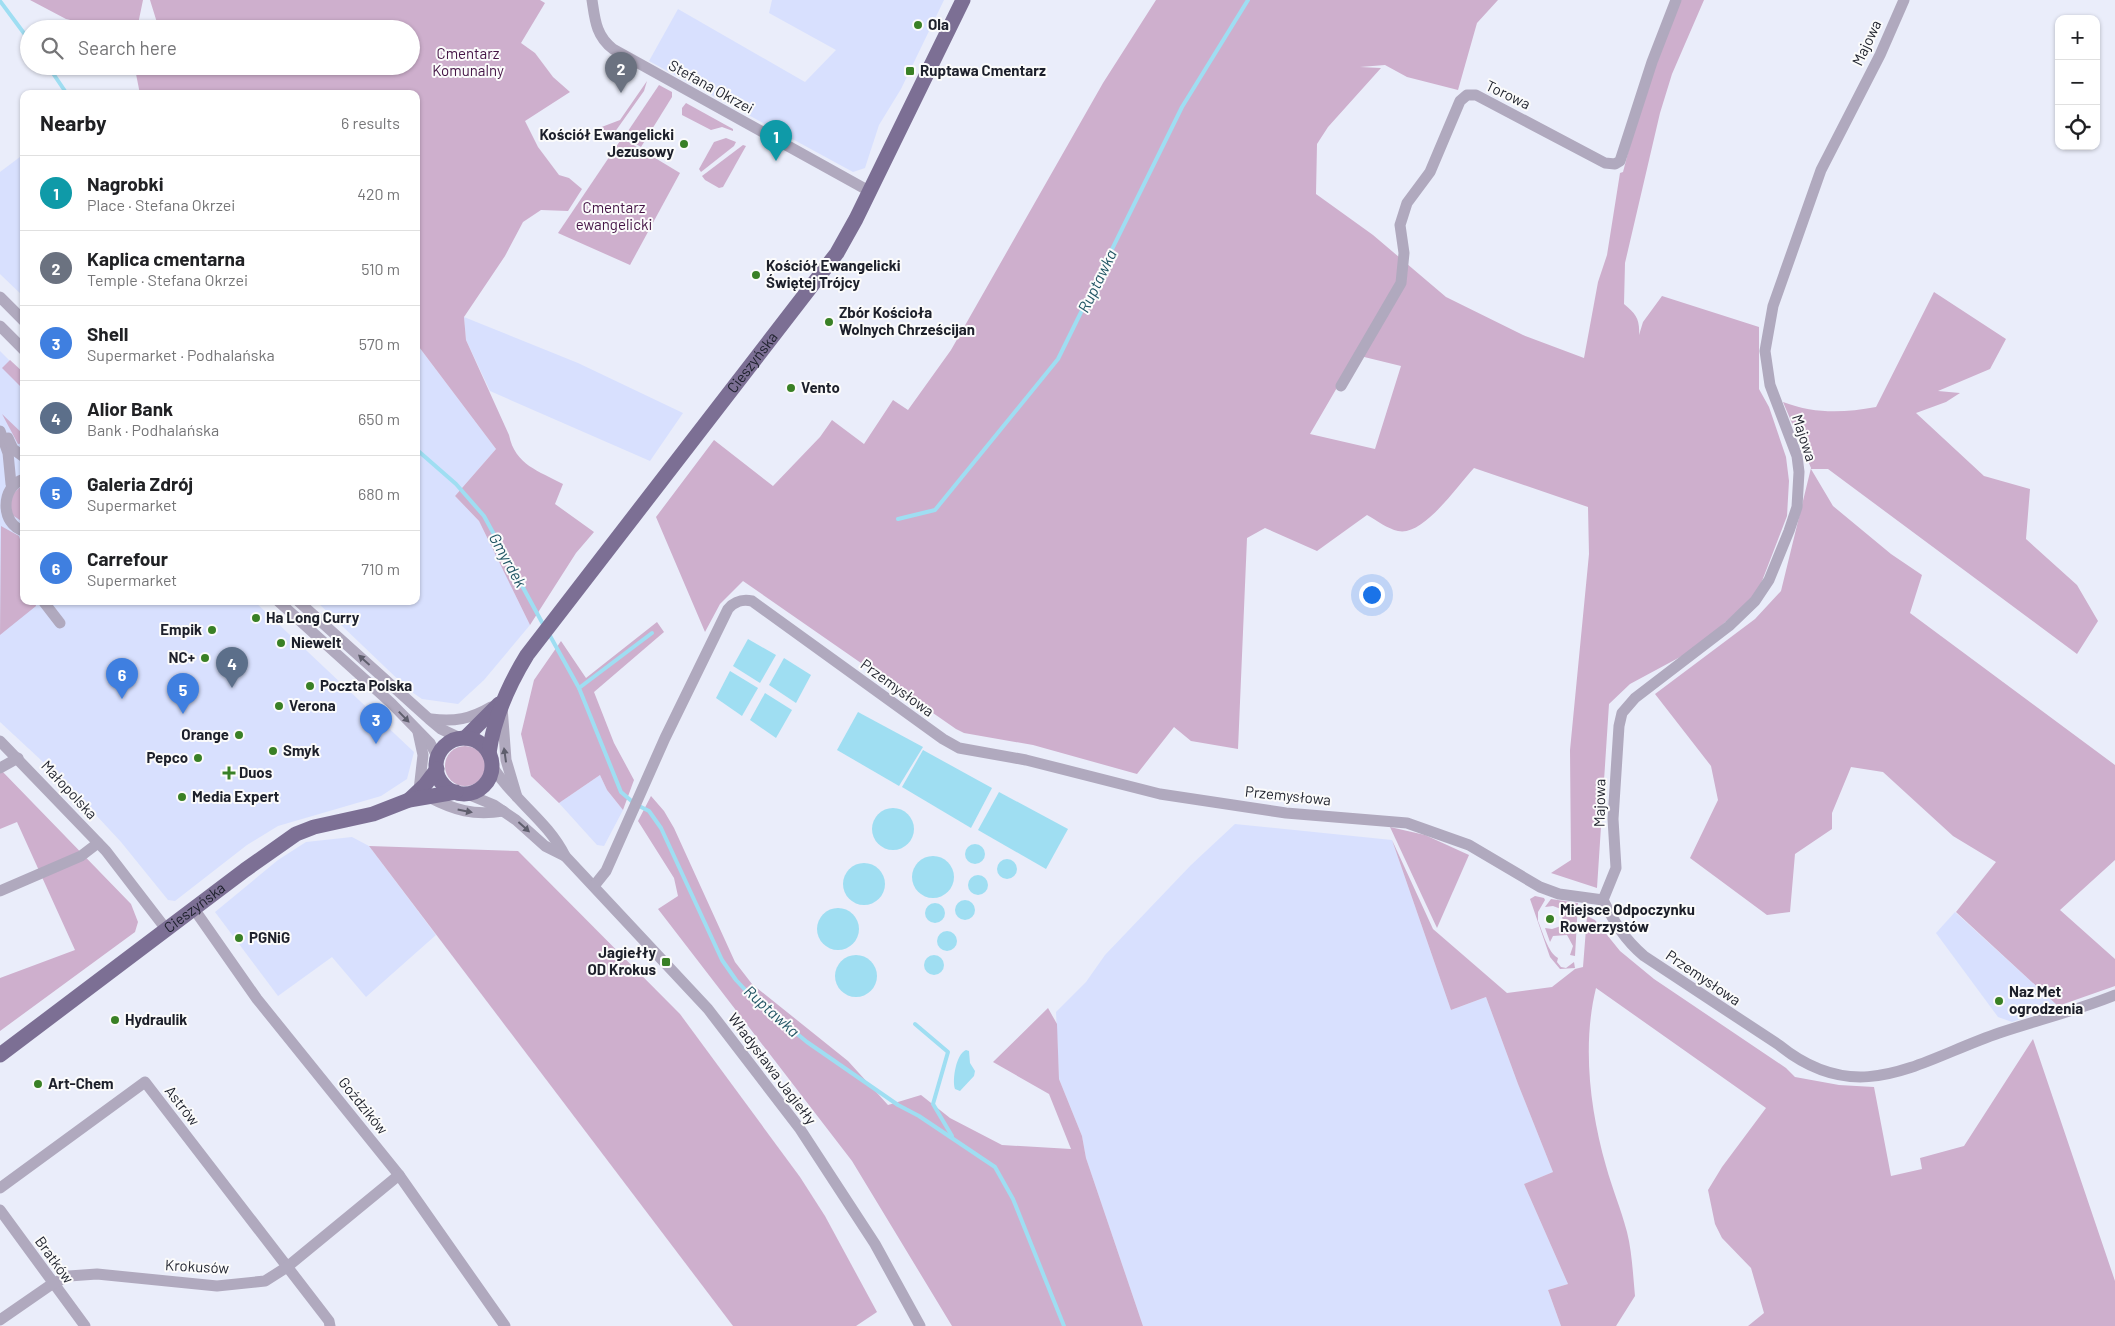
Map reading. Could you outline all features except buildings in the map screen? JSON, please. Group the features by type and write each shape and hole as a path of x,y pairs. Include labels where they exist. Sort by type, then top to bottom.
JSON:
{"main road":[{"name":"Cieszyńska","path":"463,738 481,724 502,701 534,647 560,612 819,279 837,253 963,0"},
{"name":"Cieszyńska","path":"490,760 491,736 502,701"},
{"path":"463,738 479,742 490,760 490,776 484,785 475,791 461,792 443,783 437,764 444,746 463,738"},
{"name":"Cieszyńska","path":"419,796 437,764"},
{"name":"Cieszyńska","path":"0,1055 166,929 296,834 319,826 374,814 419,796 461,792"}],"street":[{"name":"Stefana Okrzei","path":"592,0 596,26 601,38 613,49 869,191"},
{"name":"Torowa","path":"1342,386 1401,283 1404,253 1400,225 1407,203 1430,172 1460,101 1467,95 1476,95 1606,162 1614,164 1620,161 1652,62 1676,0"},
{"name":"Majowa","path":"1603,900 1616,868 1613,819 1617,741 1622,713 1634,698 1707,643 1755,601 1769,580 1789,531 1797,507 1800,472 1797,456 1770,385 1765,351 1772,306 1821,170 1880,55 1904,0"},
{"path":"0,297 20,317"},
{"path":"0,326 20,346"},
{"path":"0,424 20,461"},
{"path":"0,432 10,464 11,484"},
{"path":"13,449 20,454"},
{"path":"20,481 11,484 6,490 1,504 4,523 20,532"},
{"name":"Przemysłowa","path":"594,886 606,871 640,797 664,738 728,609 737,601 744,599 752,601 929,729 959,748 1026,760 1160,794 1286,813 1407,823 1469,845 1540,888 1559,894 1603,900 1616,926 1629,944 1644,956 1796,1058 1838,1074 1881,1076 1899,1073 1998,1033 2115,995"},
{"path":"46,605 60,623"},
{"path":"282,605 391,703 430,743 437,764"},
{"path":"302,605 441,729 463,738"},
{"path":"429,719 447,721 466,719 502,701 506,760 518,800"},
{"path":"418,732 423,755 419,796 461,811 478,813 503,811"},
{"name":"Małopolska","path":"0,741 122,870 166,929"},
{"name":"Małopolska","path":"0,768 18,758"},
{"name":"Władysława Jagiełły","path":"490,760 505,786 556,837 565,856 708,1009 800,1129 875,1244 920,1326"},
{"name":"Władysława Jagiełły","path":"461,792 503,811 545,846 565,856"},
{"name":"Małopolska","path":"0,891 81,856 98,843"},
{"name":"Goździków","path":"194,909 257,999 399,1175 505,1326"},
{"name":"Astrów","path":"0,1188 145,1082 287,1266"},
{"name":"Krokusów","path":"0,1320 52,1284 68,1276 97,1274 218,1286 265,1281 287,1266 399,1175"},
{"name":"Bratków","path":"0,1210 52,1284 85,1326"},
{"path":"287,1266 329,1321 330,1326"}],"shaded area":[{"path":"772,0 944,0 901,89 879,125 865,168 853,172 649,61 678,9 805,82 836,50 769,13"},
{"path":"20,157 20,293 0,274 0,172"},
{"path":"464,317 578,363 683,413 650,461 490,391 466,340"},
{"path":"420,348 496,449 455,496 479,521 530,625 484,680 458,704 422,699 409,690 320,605 420,605"},
{"path":"0,351 20,371 20,605 258,605 414,752 407,779 381,796 278,826 247,845 175,901 168,900 121,842 70,787 0,722"},
{"path":"748,639 776,655 760,683 733,666"},
{"path":"784,658 811,675 796,703 769,685"},
{"path":"730,671 758,688 742,716 716,698"},
{"path":"765,693 792,710 776,738 750,720"},
{"path":"858,712 923,747 899,786 837,750"},
{"path":"923,750 992,788 971,828 902,787"},
{"path":"600,775 607,790 623,810 604,846 597,845 559,803"},
{"path":"999,792 1068,829 1046,869 978,830"},
{"path":"897,808 905,811 911,817 914,829 911,841 905,847 889,850 881,847 875,841 872,825 875,817 881,811"},
{"path":"1235,824 1392,840 1451,1010 1486,997 1553,1172 1524,1184 1568,1284 1548,1290 1561,1326 1143,1326 1086,1158 1082,1136 1059,1079 1056,1012 1086,982 1105,955 1191,865"},
{"path":"352,837 369,846 436,935 366,997 332,957 278,996 215,912 278,860 306,842"},
{"path":"975,844 982,847 985,854 982,861 975,864 968,861 965,854 968,847"},
{"path":"937,856 945,859 951,865 954,877 951,889 945,895 929,898 921,895 915,889 912,873 915,865 921,859"},
{"path":"1007,859 1014,862 1017,869 1014,876 1007,879 1000,876 997,869 1000,862"},
{"path":"868,863 876,866 882,872 885,884 882,896 876,902 860,905 852,902 846,896 843,880 846,872 852,866"},
{"path":"978,875 985,878 988,885 985,892 978,895 971,892 968,885 971,878"},
{"path":"965,900 972,903 975,910 972,917 965,920 958,917 955,910 958,903"},
{"path":"935,903 942,906 945,913 942,920 935,923 928,920 925,913 928,906"},
{"path":"842,908 850,911 856,917 859,929 856,941 850,947 834,950 826,947 820,941 817,925 820,917 826,911"},
{"path":"1955,912 2058,1006 2012,1022 1998,1017 1936,933"},
{"path":"947,931 954,934 957,941 954,948 947,951 940,948 937,941 940,934"},
{"path":"860,955 868,958 874,964 877,976 874,988 868,994 852,997 844,994 838,988 835,972 838,964 844,958"},
{"path":"934,955 941,958 944,965 941,972 934,975 927,972 924,965 927,958"},
{"path":"966,1050 969,1051 970,1063 975,1071 974,1076 960,1091 955,1089 955,1074 957,1062"}],"green space":[{"path":"30,0 143,0 139,20 66,19"},
{"name":"Cmentarz Komunalny","path":"150,0 540,0 545,3 521,43 535,53 553,77 570,92 525,121 538,147 559,175 569,178 582,189 568,211 541,210 523,222 505,256 464,317 466,340 512,445 522,460 529,466 563,484 555,504 594,532 576,553 530,625 479,521 455,496 496,449 420,348 420,90 139,90 136,75 420,75 420,20 156,20"},
{"path":"1156,0 1498,0 1477,23 1458,90 1407,77 1385,65 1360,67 1381,68 1328,127 1317,144 1316,194 1373,235 1446,297 1523,335 1584,358 1598,282 1607,255 1620,173 1623,172 1640,107 1680,0 1704,0 1672,74 1660,113 1625,263 1624,304 1636,317 1639,325 1639,335 1643,322 1662,296 1759,327 1759,389 1769,407 1786,457 1789,481 1787,516 1757,594 1695,649 1630,684 1609,704 1597,888 1551,873 1571,860 1570,750 1589,554 1588,507 1474,468 1450,497 1429,518 1408,531 1394,530 1367,515 1317,551 1265,528 1247,538 1238,749 1191,741 1174,727 1137,774 1033,745 964,733 743,581 720,604 705,632 656,517 714,440 773,486 820,437 832,420 864,444 893,400 908,410 951,350 1103,83","holes":["1356,355 1401,366 1375,449 1310,434"]},
{"path":"647,81 644,91 612,136 606,140 599,137 599,128 620,120"},
{"path":"659,85 672,92 672,97 641,147 624,137"},
{"path":"686,103 733,129 733,131 722,127 711,130 682,115 682,108"},
{"name":"Cmentarz ewangelicki","path":"622,138 680,173 630,265 558,233"},
{"path":"726,138 736,142 734,146 701,172 699,169 714,142"},
{"path":"743,145 746,146 723,187 719,188 705,180 702,176"},
{"path":"1934,292 2006,339 1990,369 1938,391 1960,393 1946,402 1916,413 1984,476 2030,489 2026,539 2077,585 2098,621 2077,654 1828,469 1811,469 1833,506 1891,554 1922,575 1910,613 2115,765 2115,860 2060,910 2115,959 2115,986 2058,1006 1956,912 1996,862 1953,836 1883,772 1851,767 1832,813 1832,829 1795,854 1790,912 1767,915 1690,858 1718,800 1711,766 1655,694 1755,619 1781,591 1811,468 1783,402 1806,409 1829,411 1876,407"},
{"path":"10,360 20,369 20,386 2,368"},
{"path":"2,414 20,431 20,444 18,444"},
{"path":"19,488 20,520 11,514 10,497"},
{"path":"1,526 19,536 20,539 20,605 36,606 0,635"},
{"path":"657,622 664,632 594,692 614,743 634,780 623,810 607,790 600,775 559,803 531,776 521,734 534,680 561,641 586,678"},
{"path":"465,746 479,752 485,766 479,780 465,786 451,780 445,766 451,752"},
{"path":"0,769 131,904 138,922 135,932 0,1031 0,978 75,950 17,822 0,829"},
{"path":"651,796 664,811 674,828 735,962 752,984 848,1061 888,1105 921,1095 950,1118 1002,1145 1071,1149 1049,1094 993,1062 1048,1008 1057,1024 1059,1079 1082,1136 1086,1158 1143,1326 952,1326 852,1161 658,909 678,896 674,878 638,821"},
{"path":"1390,827 1425,835 1469,855 1437,928"},
{"path":"1392,840 1433,929 1507,993 1552,987 1575,969 1583,967 1587,916 1595,920 1620,951 1654,979 1786,1068 1795,1077 1839,1085 1874,1087 1891,1176 1922,1169 1920,1158 1964,1146 2033,1039 2115,1281 2115,1326 1748,1326 1764,1313 1751,1268 1722,1238 1715,1224 1708,1190 1722,1167 1766,1108 1596,988 1589,1032 1592,1100 1600,1145 1629,1240 1635,1296 1616,1326 1561,1326 1548,1290 1568,1284 1524,1184 1553,1172 1486,997 1451,1010"},
{"path":"369,846 518,851 680,1014 800,1177 825,1216 877,1312 856,1326 733,1326"},
{"path":"1535,896 1545,900 1538,912 1538,921 1548,946 1558,958 1557,962 1561,967 1566,968 1574,962 1575,968 1560,969 1550,957 1530,899"},
{"path":"1551,899 1578,903 1575,956 1570,955 1573,946 1567,935 1553,936 1550,942 1545,928 1552,929 1561,926 1563,922 1561,909 1553,906 1545,907"}],"waterway":[{"name":"Ruptawka","path":"898,519 935,510 1058,359 1182,107 1248,0"},
{"name":"Gmyrdek","path":"0,1 20,28"},
{"name":"Gmyrdek","path":"54,75 64,90"},
{"name":"Gmyrdek","path":"420,452 456,484 484,516 544,626"},
{"name":"Ruptawka","path":"579,688 652,633"},
{"name":"Ruptawka","path":"549,634 579,688 621,792 635,804 649,811 661,828 722,960 736,980 750,995 807,1042 898,1105 919,1116 995,1167 1013,1199 1064,1326"},
{"path":"915,1024 948,1052 933,1104 952,1136"}],"place":[{"name":"Ola","path":"918,25"},
{"name":"Ruptawa Cmentarz","path":"910,71"},
{"name":"Kaplica cmentarna","path":"621,93"},
{"name":"Kościół Ewangelicki Jezusowy","path":"684,144"},
{"name":"Nagrobki","path":"776,161"},
{"name":"Kościół Ewangelicki Świętej Trójcy","path":"756,275"},
{"name":"Zbór Kościoła Wolnych Chrześcijan","path":"829,322"},
{"name":"Vento","path":"791,388"},
{"name":"Ha Long Curry","path":"256,618"},
{"name":"Empik","path":"212,630"},
{"name":"Niewelt","path":"281,643"},
{"name":"NC+","path":"205,658"},
{"name":"Poczta Polska","path":"310,686"},
{"name":"Alior Bank","path":"232,688"},
{"name":"Carrefour","path":"122,699"},
{"name":"Verona","path":"279,706"},
{"name":"Galeria Zdrój","path":"183,714"},
{"name":"Orange","path":"239,735"},
{"name":"Shell","path":"376,744"},
{"name":"Smyk","path":"273,751"},
{"name":"Pepco","path":"198,758"},
{"name":"Duos","path":"229,773"},
{"name":"Media Expert","path":"182,797"},
{"name":"Miejsce Odpoczynku Rowerzystów","path":"1550,919"},
{"name":"PGNiG","path":"239,938"},
{"name":"Jagiełły OD Krokus","path":"666,962"},
{"name":"Naz Met ogrodzenia","path":"1999,1001"},
{"name":"Hydraulik","path":"115,1020"},
{"name":"Art-Chem","path":"38,1084"}]}
